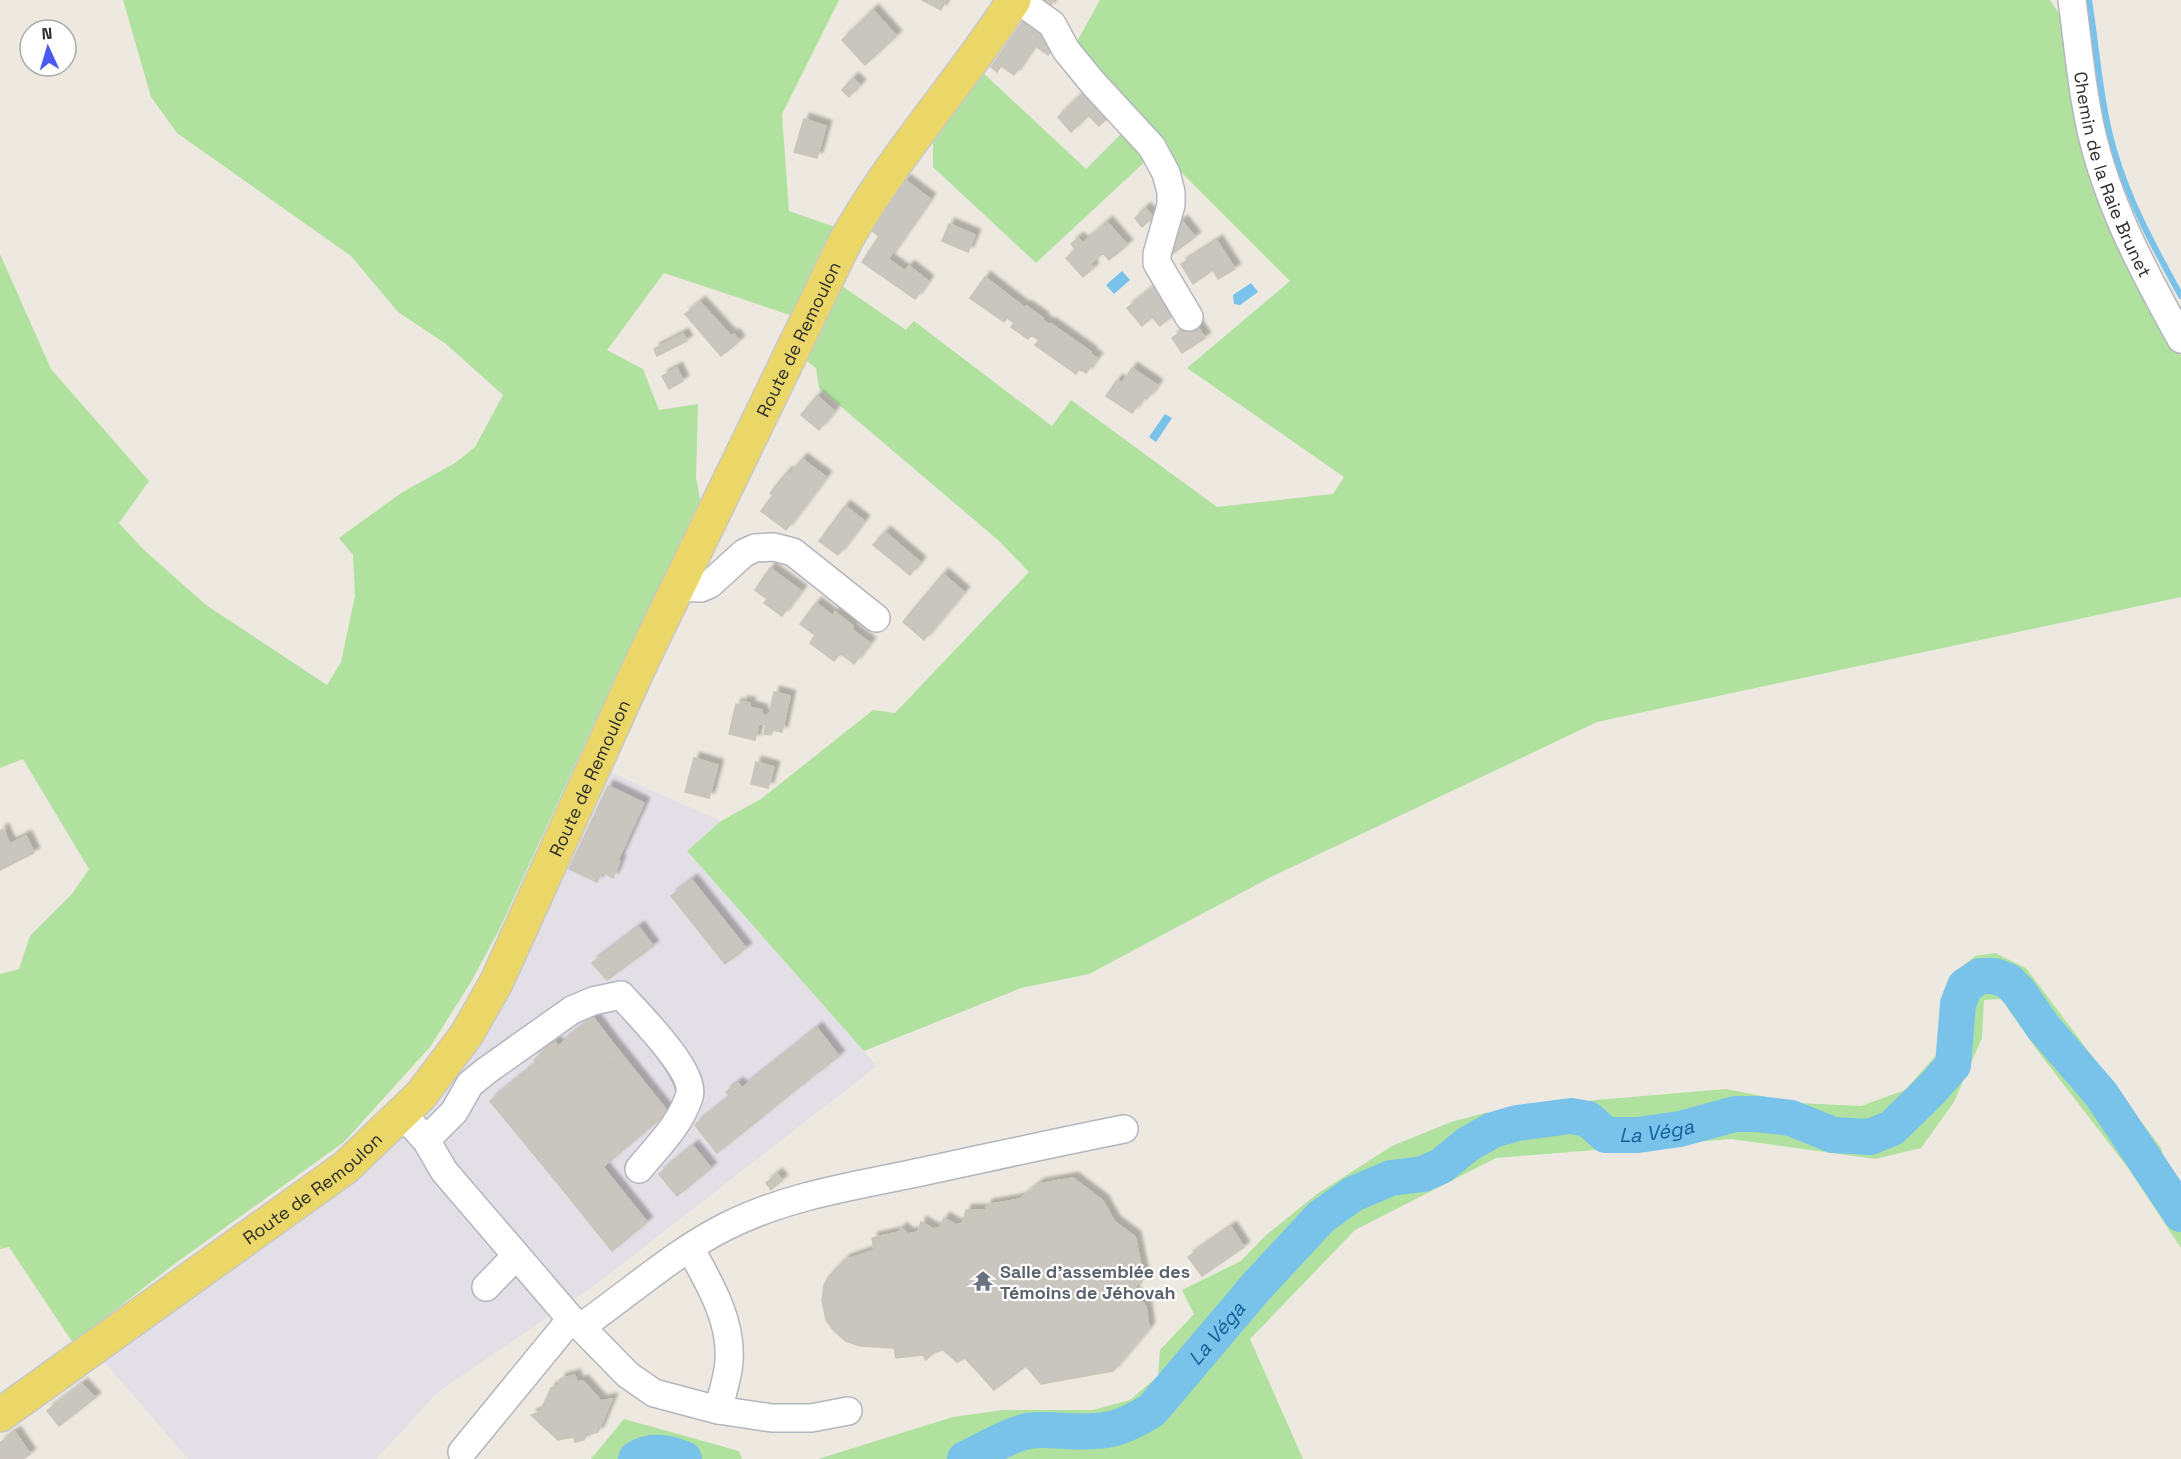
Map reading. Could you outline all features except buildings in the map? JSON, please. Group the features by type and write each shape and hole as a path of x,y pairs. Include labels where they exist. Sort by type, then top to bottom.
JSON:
{"main road":[{"name":"Route de Remoulon","path":"0,1415 346,1167 422,1095 467,1034 496,982 678,587 855,224 873,195 1014,0"}],"street":[{"path":"1018,0 1052,24 1066,50 1092,83 1152,147 1166,173 1171,192 1171,206 1157,254 1157,263 1189,317"},
{"name":"Chemin de la Raie Brunet","path":"2072,0 2087,111 2107,185 2137,259 2181,339"},
{"path":"678,587 701,588 710,585 744,553 774,547 793,552 876,618"},
{"path":"426,1140 454,1113 470,1084 486,1071 572,1010 593,1001 621,995 667,1046 687,1079 691,1095 676,1124 639,1169"},
{"path":"403,1115 426,1140 444,1171 576,1323 628,1375 654,1393 718,1410 793,1419 848,1411"},
{"path":"462,1452 576,1323 725,1227 764,1209 794,1200 1124,1129"},
{"path":"690,1248 721,1310 728,1340 727,1377 718,1410"},
{"path":"486,1287 516,1256"}],"shaded area":[{"path":"606,770 721,821 687,851 877,1066 595,1285 438,1392 376,1459 188,1459 101,1358 382,1157 424,1117 451,1084 487,1032"}],"green space":[{"path":"123,0 839,0 782,114 789,211 835,227 793,316 664,273 607,350 643,369 659,410 698,404 696,478 701,503 597,717 499,930 471,982 430,1047 344,1142 173,1265 73,1343 9,1247 0,1249 0,974 19,969 30,936 72,894 89,869 23,759 0,768 0,254 51,369 149,481 119,523 143,549 206,605 327,685 341,662 355,596 353,555 339,538 401,493 455,463 475,447 503,395 446,344 398,312 351,256 177,133 151,97"},
{"path":"1100,0 2050,0 2064,21 2123,248 2181,356 2181,597 1597,722 1273,876 1089,974 1021,988 864,1051 687,851 721,821 761,799 873,710 895,713 1029,572 998,540 819,388 816,368 803,358 839,284 906,330 914,321 1052,426 1071,400 1217,507 1333,494 1344,477 1187,368 1290,281 1158,149 1074,47"},
{"path":"980,70 1086,169 1126,129 1150,157 1036,263 933,167 933,142"},
{"path":"1995,953 2026,968 2161,1148 2166,1166 2181,1187 2181,1248 2128,1168 2037,1050 2001,999 1984,1000 1982,1038 1954,1102 1921,1148 1875,1159 1731,1139 1496,1158 1355,1230 1250,1339 1303,1459 818,1459 953,1417 1003,1410 1093,1410 1130,1400 1158,1376 1160,1350 1194,1314 1182,1290 1241,1261 1265,1236 1317,1194 1392,1146 1451,1122 1485,1113 1596,1100 1726,1089 1798,1103 1861,1106 1905,1090 1939,1052 1958,970 1975,956"},
{"path":"624,1419 739,1451 742,1459 591,1459"}],"water":[{"path":"1122,271 1130,280 1114,294 1106,285"},
{"path":"1251,283 1258,292 1240,305 1234,304 1233,295"},
{"path":"1165,414 1172,418 1156,442 1149,437"}],"waterway":[{"path":"2089,0 2102,95 2114,150 2135,207 2181,296"},
{"name":"La Véga","path":"965,1459 1005,1439 1028,1431 1100,1431 1141,1417 1152,1410 1256,1287 1321,1217 1353,1194 1391,1178 1423,1174 1441,1166 1468,1144 1493,1130 1517,1123 1571,1116 1588,1119 1606,1135 1638,1135 1680,1129 1735,1114 1791,1118 1833,1135 1870,1137 1892,1128 1953,1065 1958,1004 1965,986 1980,976 1994,976 2008,981 2019,992 2043,1027 2101,1094 2181,1214"},
{"name":"La Véga","path":"636,1459 647,1454 660,1453 684,1459"}],"place":[{"name":"Salle d'assemblée des Témoins de Jéhovah","path":"983,1281"}]}
